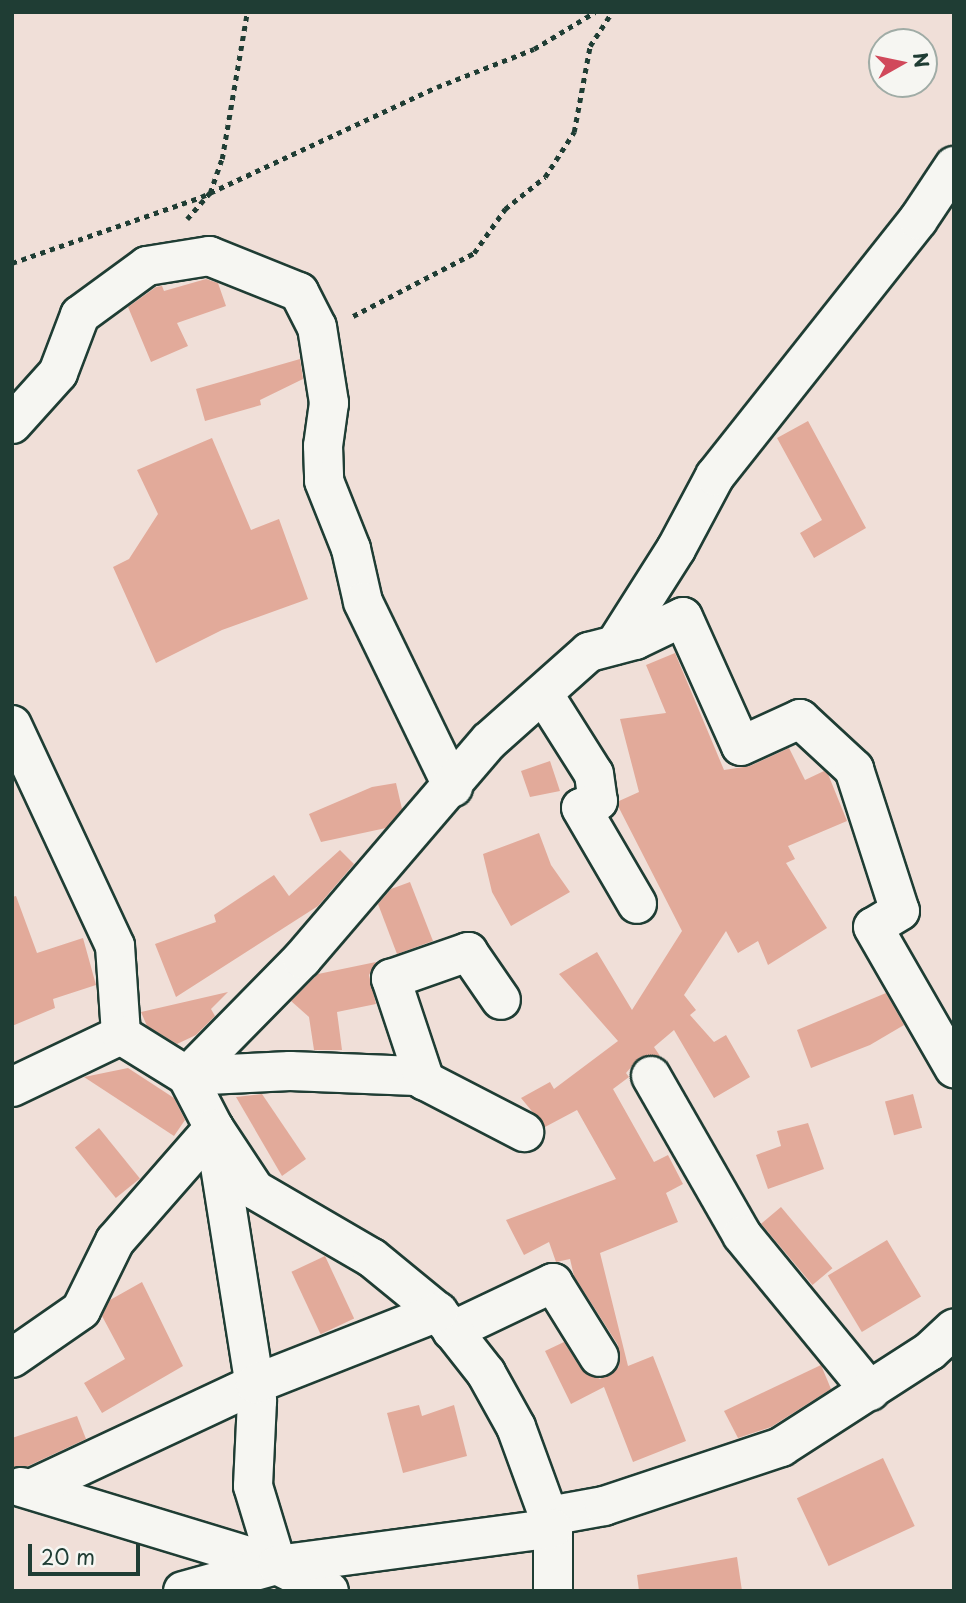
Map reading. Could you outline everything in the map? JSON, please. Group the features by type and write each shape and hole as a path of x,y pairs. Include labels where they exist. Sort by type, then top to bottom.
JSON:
{"street":[{"path":"615,645 676,549 715,476 918,220 954,166"},
{"path":"12,424 58,373 80,315 147,266 209,256 299,292 317,327 329,403 323,446 324,481 351,550 363,603 453,787"},
{"path":"187,1076 302,959 453,787 489,741 544,695 589,652 615,645 683,617 741,746 800,719 854,769 900,911 873,927 954,1068"},
{"path":"544,695 594,774 598,801 581,808 637,904"},
{"path":"16,743 115,946 121,1035"},
{"path":"425,1080 391,979 468,952 501,1000"},
{"path":"121,1035 187,1076 214,1128 254,1190 372,1258 445,1321 486,1373 516,1427 551,1522 553,1591"},
{"path":"12,1087 121,1035"},
{"path":"187,1076 290,1071 416,1076 524,1132"},
{"path":"652,1076 741,1235 870,1391"},
{"path":"12,1358 81,1310 115,1241 214,1128"},
{"path":"214,1128 255,1384 253,1486 289,1577"},
{"path":"22,1487 255,1384 553,1283 599,1357"},
{"path":"184,1591 289,1577 551,1522 781,1447 870,1391 954,1329"},
{"path":"22,1487 329,1591"}],"path":[{"path":"210,192 222,159 247,12"},
{"path":"12,264 210,192 437,87 534,48 595,12"},
{"path":"317,327 359,314 474,253 505,209 545,177 575,132 590,46 612,12"}],"building":[{"path":"206,279 218,283 226,306 177,323 188,346 151,362 128,307 156,287 162,286 164,291"},
{"path":"300,359 303,379 260,400 261,405 205,421 196,389"},
{"path":"808,421 866,528 814,558 800,533 822,520 777,438"},
{"path":"212,438 251,530 279,519 308,599 222,630 156,663 113,567 129,559 158,514 137,470"},
{"path":"675,653 724,770 750,766 789,748 805,780 824,771 828,774 847,821 788,846 795,859 786,863 827,928 768,965 758,941 738,953 726,931 684,995 696,1010 690,1015 714,1042 726,1035 750,1077 714,1098 674,1030 654,1047 660,1056 640,1057 626,1073 629,1077 613,1089 654,1162 668,1155 683,1184 666,1193 678,1222 600,1253 628,1366 653,1356 686,1441 633,1462 604,1387 571,1404 545,1351 564,1342 581,1369 600,1379 619,1367 618,1345 574,1276 570,1259 556,1262 549,1242 524,1255 506,1220 616,1179 577,1110 545,1127 521,1098 550,1082 554,1089 618,1041 559,974 597,952 632,1010 682,931 619,808 619,801 639,792 620,719 666,713 646,665"},
{"path":"550,761 560,791 530,797 521,771"},
{"path":"396,783 402,809 386,828 321,842 309,814 372,787"},
{"path":"539,833 551,865 570,892 511,926 492,892 483,854"},
{"path":"340,850 354,864 318,906 176,997 155,944 216,922 214,915 274,875 289,896"},
{"path":"410,882 433,941 397,954 378,904 391,889"},
{"path":"16,896 37,953 83,938 96,985 53,999 55,1008 12,1026 12,897"},
{"path":"376,962 369,975 376,1004 337,1012 342,1050 314,1050 309,1017 291,1001 318,974"},
{"path":"228,992 211,1009 215,1016 196,1035 177,1044 147,1026 141,1012"},
{"path":"886,993 904,1025 870,1045 811,1068 797,1030"},
{"path":"128,1068 174,1098 185,1120 174,1136 84,1077"},
{"path":"262,1094 306,1159 282,1176 236,1097"},
{"path":"913,1094 922,1128 894,1135 885,1102"},
{"path":"808,1123 824,1169 768,1189 756,1155 781,1146 777,1131"},
{"path":"99,1128 140,1179 116,1198 75,1148"},
{"path":"781,1207 832,1268 813,1285 761,1224"},
{"path":"887,1240 921,1297 862,1332 828,1276"},
{"path":"325,1256 354,1319 321,1334 291,1272"},
{"path":"142,1282 183,1366 102,1413 84,1383 125,1359 102,1316 110,1300"},
{"path":"821,1365 831,1389 771,1427 738,1438 724,1411"},
{"path":"419,1405 422,1416 454,1405 467,1456 403,1473 387,1413"},
{"path":"77,1416 86,1439 28,1466 12,1468 12,1438"},
{"path":"883,1458 915,1526 829,1566 797,1498"},
{"path":"737,1557 742,1591 639,1591 637,1575"}]}
